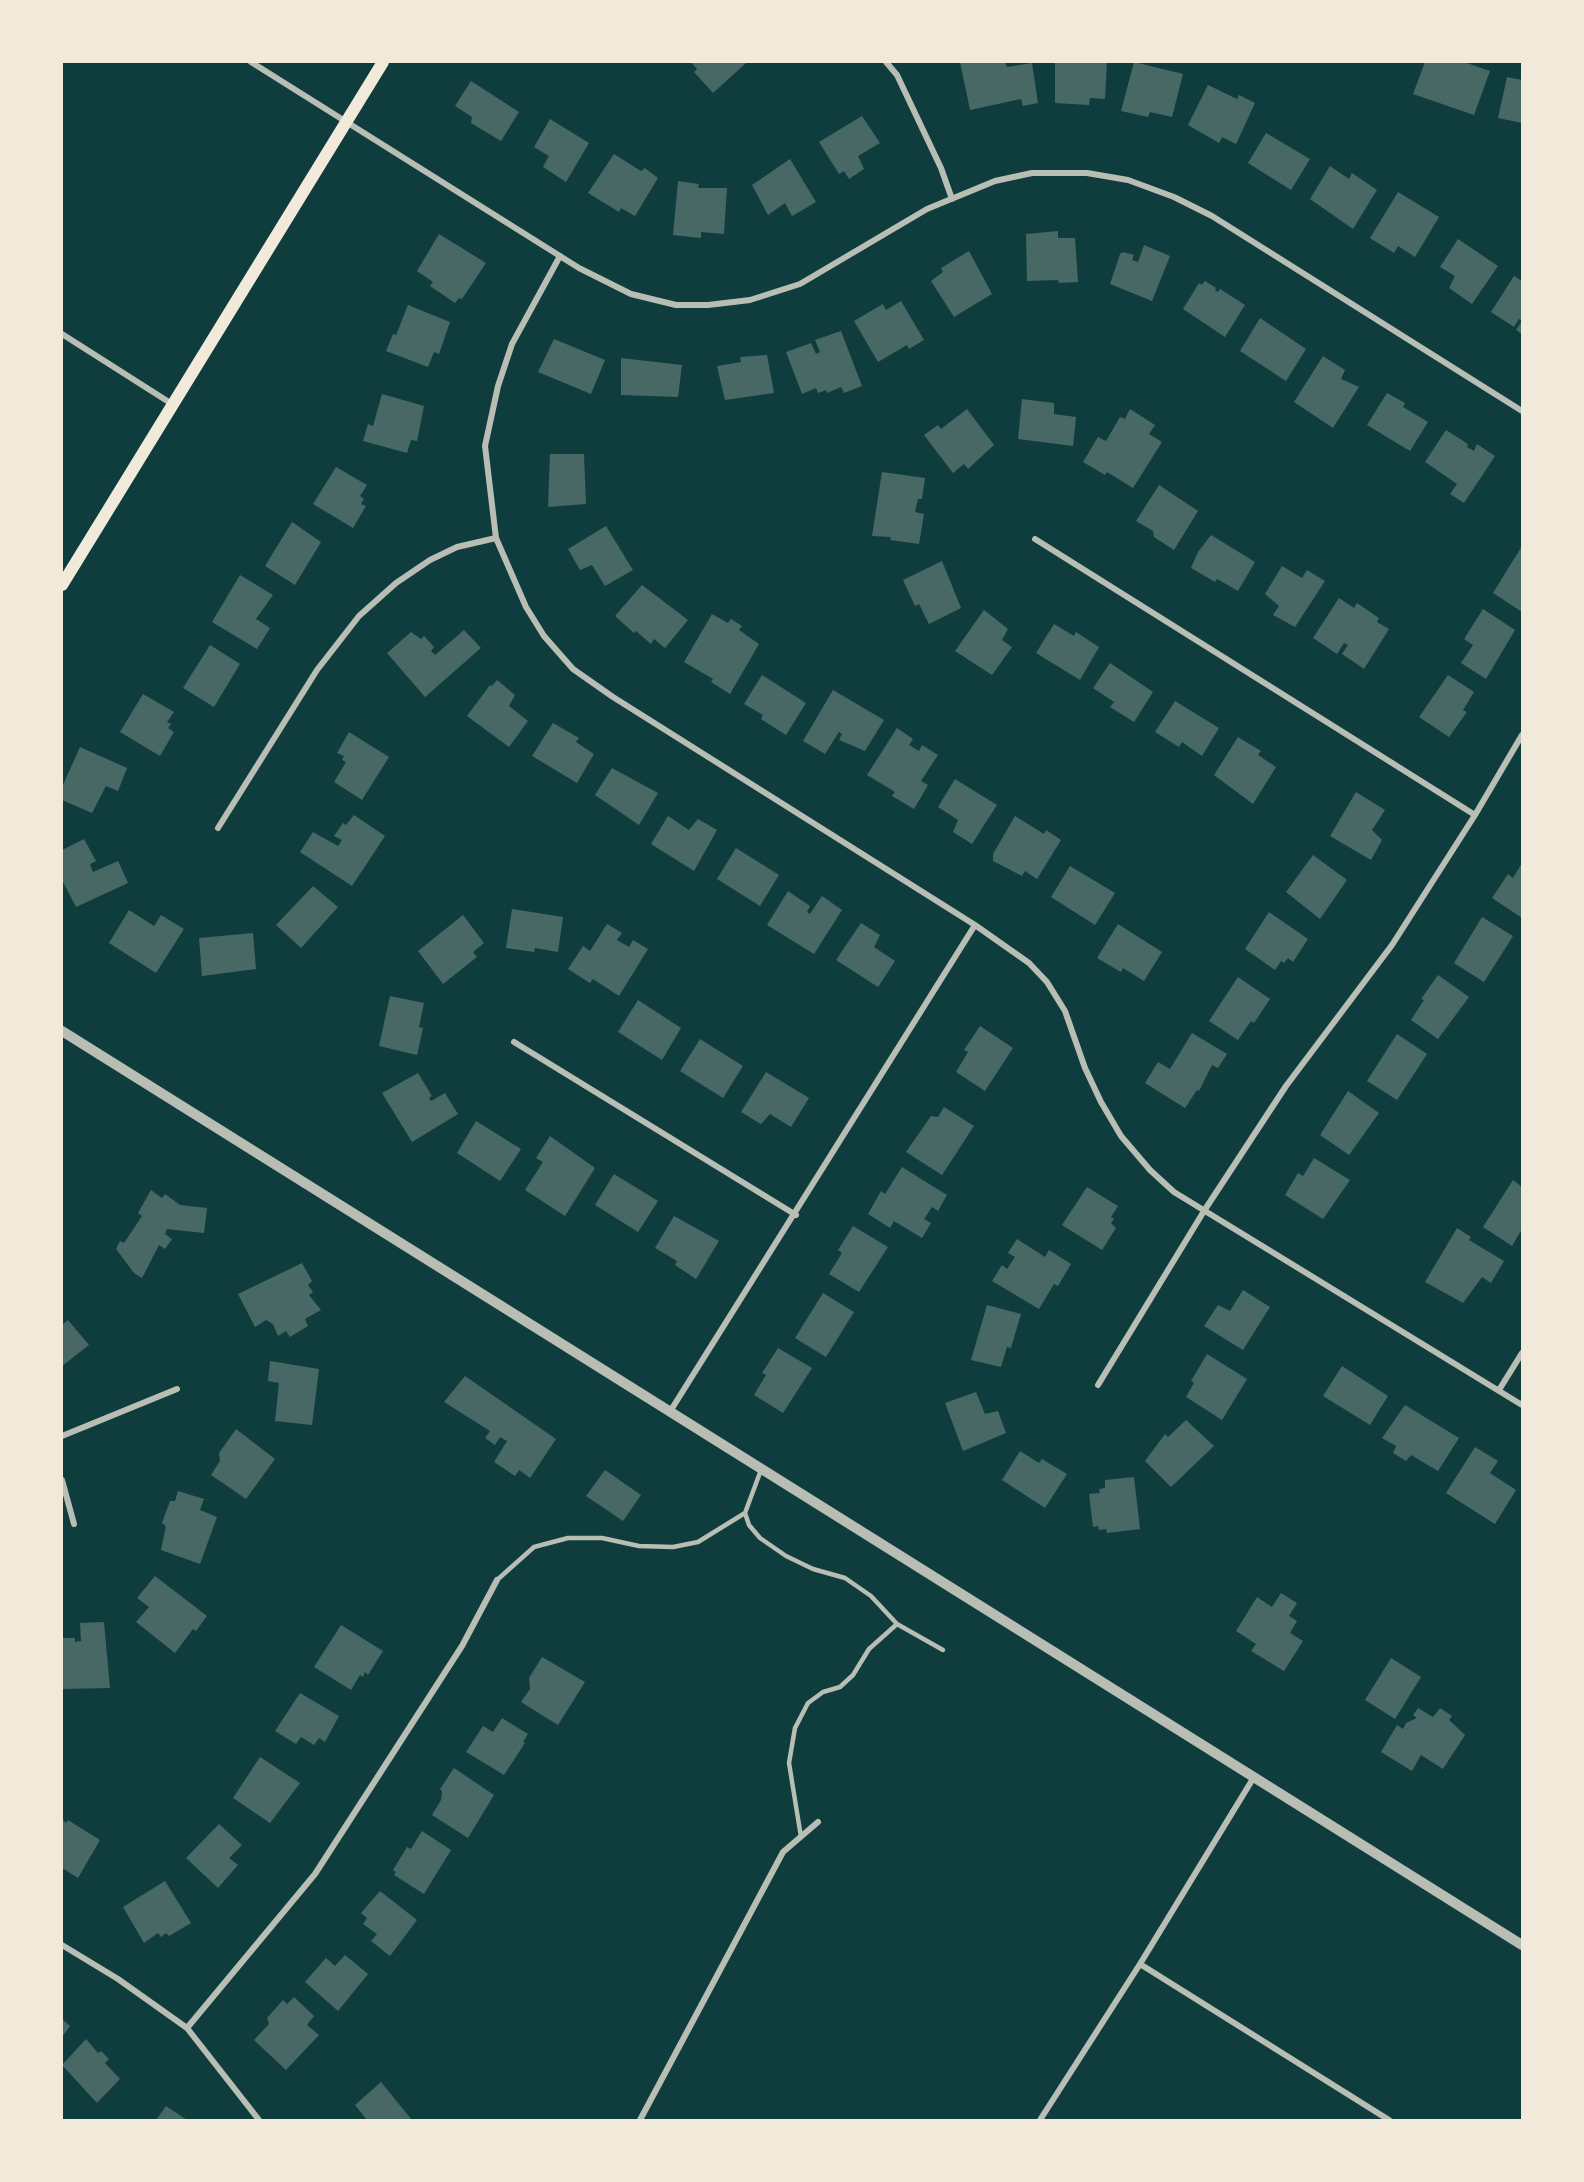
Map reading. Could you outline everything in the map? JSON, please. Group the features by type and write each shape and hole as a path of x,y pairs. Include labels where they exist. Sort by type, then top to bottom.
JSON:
{"main road":[{"path":"62,585 383,62"}],"street":[{"path":"251,62 560,256 621,289 642,297 676,305 708,305 750,300 800,284 927,209 995,181 1032,173 1087,173 1128,180 1173,197 1212,216 1522,411"},
{"path":"886,62 897,75 941,168 952,199"},
{"path":"560,256 512,345 498,386 485,446 496,538 532,619 573,669 613,697 975,925 1029,963 1047,982 1068,1018 1085,1068 1121,1136 1150,1170 1174,1192 1522,1405"},
{"path":"62,334 172,404"},
{"path":"218,828 317,670 359,616 396,583 430,560 457,547 496,538"},
{"path":"1035,539 1475,815"},
{"path":"1098,1385 1204,1211 1286,1086 1392,945 1475,815 1522,735"},
{"path":"671,1410 796,1215 975,925"},
{"path":"62,1031 671,1410 1522,1945"},
{"path":"514,1042 796,1215"},
{"path":"1499,1390 1522,1353"},
{"path":"62,1436 177,1389"},
{"path":"62,1480 74,1524"},
{"path":"187,2028 315,1874 462,1646 497,1580"},
{"path":"1040,2121 1140,1964 1254,1777"},
{"path":"640,2121 783,1852 818,1822"},
{"path":"62,1946 118,1979 187,2028 259,2121"},
{"path":"1140,1964 1389,2121"}],"lane":[{"path":"497,1580 534,1547 568,1539 602,1538 639,1546 673,1547 698,1542 745,1513 762,1467"},
{"path":"745,1513 749,1525 760,1538 786,1556 813,1569 845,1578 871,1596 897,1624 944,1650"},
{"path":"801,1837 789,1763 795,1728 808,1703 823,1692 840,1687 853,1675 869,1648 897,1624"}],"building":[{"path":"691,62 746,63 713,93 694,72 697,69"},
{"path":"960,62 1005,62 1007,67 1032,63 1038,103 1023,106 1021,99 970,110"},
{"path":"1055,62 1107,62 1105,99 1090,98 1089,105 1055,103"},
{"path":"1134,62 1183,74 1172,117 1150,112 1148,117 1121,111"},
{"path":"1425,62 1464,62 1490,71 1474,115 1413,94"},
{"path":"1507,77 1522,80 1522,123 1498,118"},
{"path":"471,81 519,112 501,141 471,123 472,117 455,106"},
{"path":"1208,85 1237,99 1239,95 1255,103 1236,144 1222,137 1219,143 1188,125"},
{"path":"862,116 880,143 858,156 864,169 849,179 844,171 839,174 819,142"},
{"path":"550,119 589,143 566,182 543,167 549,156 534,147"},
{"path":"1266,133 1310,159 1291,190 1248,163"},
{"path":"614,154 641,171 645,168 658,178 635,216 621,208 619,212 588,193"},
{"path":"790,159 816,202 792,216 785,203 768,215 752,185"},
{"path":"1330,166 1349,179 1352,173 1377,190 1353,229 1310,199"},
{"path":"678,181 699,184 698,188 727,188 724,234 701,232 701,238 673,235"},
{"path":"1398,192 1439,217 1415,257 1398,246 1394,253 1370,238"},
{"path":"1058,231 1058,238 1075,238 1078,282 1027,281 1026,234"},
{"path":"439,234 486,263 462,299 459,298 455,303 430,286 433,282 417,271"},
{"path":"1458,239 1498,266 1472,304 1449,288 1455,276 1440,267"},
{"path":"1144,245 1170,256 1152,301 1110,284 1120,254 1123,252 1134,255 1132,260 1138,262"},
{"path":"969,251 992,294 954,317 931,281 943,272 941,268"},
{"path":"1514,276 1522,281 1522,321 1519,319 1514,327 1491,312"},
{"path":"1205,281 1218,292 1220,289 1245,305 1225,337 1183,309 1199,283 1202,285"},
{"path":"901,301 924,340 909,349 907,345 878,362 854,321 883,304 886,310"},
{"path":"408,305 450,322 439,354 434,352 428,367 386,351 393,334 396,335"},
{"path":"1260,318 1306,349 1286,381 1240,351"},
{"path":"1522,321 1522,334 1516,330"},
{"path":"841,331 862,386 844,393 841,387 827,393 826,390 818,393 816,388 802,394 786,352 811,343 816,354 820,352 815,340"},
{"path":"554,339 605,360 591,394 538,372"},
{"path":"767,355 774,393 725,400 717,366 741,362 740,357"},
{"path":"1323,356 1345,370 1341,379 1359,387 1333,428 1294,402"},
{"path":"621,358 682,365 678,397 621,395"},
{"path":"1387,393 1405,403 1403,407 1428,422 1410,451 1367,425"},
{"path":"382,394 424,406 417,441 411,440 407,453 363,441 368,424 373,426"},
{"path":"1022,399 1054,403 1054,414 1076,417 1073,446 1018,439"},
{"path":"967,409 994,445 968,469 964,464 953,473 924,435 938,425 941,429"},
{"path":"1130,409 1155,425 1149,434 1162,442 1133,488 1107,472 1105,475 1083,462 1098,437 1106,441 1120,417 1125,419"},
{"path":"1446,430 1468,444 1467,447 1474,451 1477,444 1495,456 1464,503 1450,494 1457,484 1425,462"},
{"path":"550,454 584,454 586,504 548,507"},
{"path":"336,467 367,485 360,496 364,499 361,504 366,506 353,528 313,504"},
{"path":"882,472 925,478 922,499 918,499 915,512 924,514 919,544 890,540 891,537 872,536"},
{"path":"1159,485 1198,511 1174,550 1154,537 1153,531 1136,521"},
{"path":"292,522 321,542 295,585 265,566"},
{"path":"606,526 633,570 605,586 592,565 580,570 568,549"},
{"path":"1211,535 1255,562 1238,591 1217,579 1215,582 1191,568 1198,552"},
{"path":"1522,546 1522,612 1493,593"},
{"path":"942,561 961,608 929,624 919,604 915,606 903,580"},
{"path":"1282,566 1302,578 1307,570 1325,581 1295,627 1273,615 1279,606 1265,594"},
{"path":"240,575 273,595 256,619 270,628 257,649 212,622"},
{"path":"642,585 688,620 665,648 654,639 651,644 615,616"},
{"path":"1339,598 1354,608 1357,603 1379,618 1377,622 1389,629 1364,669 1342,654 1348,645 1344,643 1337,654 1313,638"},
{"path":"1483,609 1515,630 1486,679 1461,663 1473,645 1464,639"},
{"path":"984,610 1008,629 1002,640 1012,647 992,675 955,651"},
{"path":"712,614 728,623 731,619 742,626 739,630 759,644 730,694 711,682 713,679 684,662"},
{"path":"1054,624 1074,636 1076,632 1099,647 1080,680 1036,653"},
{"path":"464,630 481,648 425,697 387,653 411,632 421,639 424,636 434,647 431,651 435,655"},
{"path":"210,645 240,664 214,707 183,688"},
{"path":"1110,663 1153,692 1134,722 1110,707 1114,702 1093,688"},
{"path":"762,675 806,703 786,735 761,719 763,715 744,704"},
{"path":"1448,675 1474,692 1463,710 1467,712 1449,737 1419,717"},
{"path":"497,680 515,695 509,706 528,721 509,747 467,716 490,685 492,686"},
{"path":"833,690 884,720 865,751 839,740 842,734 839,732 825,754 803,741"},
{"path":"143,694 174,712 167,722 171,724 168,728 174,732 160,756 120,732"},
{"path":"1175,701 1219,728 1202,756 1182,742 1179,747 1155,732"},
{"path":"553,723 579,738 576,742 594,754 577,783 532,756"},
{"path":"897,728 913,739 909,745 919,751 922,745 938,755 921,781 928,785 914,809 892,796 895,792 867,775"},
{"path":"349,732 389,757 362,800 334,782 346,762 342,760 344,756 337,753"},
{"path":"1238,737 1261,751 1258,755 1276,767 1253,804 1214,775"},
{"path":"80,747 127,768 118,791 106,786 92,813 62,800 62,787"},
{"path":"612,768 658,793 639,825 595,795"},
{"path":"955,779 997,805 972,844 953,832 958,820 938,807"},
{"path":"1356,792 1385,810 1372,830 1382,840 1371,860 1330,836"},
{"path":"354,815 385,836 352,886 300,852 313,832 338,846 342,840 334,836 343,823 346,825"},
{"path":"668,816 689,830 698,819 717,830 694,871 651,844"},
{"path":"1015,816 1044,834 1046,830 1061,840 1037,879 1025,871 1022,876 993,861 993,854"},
{"path":"84,839 96,861 90,864 93,872 118,861 128,883 76,907 62,880 62,850"},
{"path":"736,848 779,875 760,906 717,879"},
{"path":"1313,855 1347,880 1320,919 1286,892"},
{"path":"1522,863 1522,918 1492,898 1508,874 1513,878"},
{"path":"1070,866 1115,893 1095,925 1051,897"},
{"path":"313,886 338,907 301,948 276,925"},
{"path":"788,891 810,906 807,912 810,914 822,896 842,910 814,954 767,925"},
{"path":"512,909 563,917 558,952 535,948 534,952 506,948"},
{"path":"129,910 154,926 161,915 184,929 156,973 109,943"},
{"path":"1269,912 1308,939 1293,962 1288,958 1284,963 1281,961 1275,970 1245,949"},
{"path":"463,915 484,943 473,952 477,957 443,984 418,951"},
{"path":"1482,917 1513,936 1484,982 1454,963"},
{"path":"861,923 880,935 874,947 895,961 878,987 836,960"},
{"path":"607,924 622,933 617,940 629,947 633,940 648,949 619,996 593,979 590,983 568,969 583,946 590,951"},
{"path":"1118,924 1162,952 1144,981 1123,968 1121,972 1097,958"},
{"path":"253,933 256,969 202,976 199,938"},
{"path":"1438,975 1469,997 1438,1039 1411,1020 1424,1000 1421,999"},
{"path":"1238,977 1270,999 1254,1023 1251,1021 1238,1040 1209,1021"},
{"path":"390,996 424,1003 419,1027 423,1028 417,1055 379,1046"},
{"path":"638,1000 681,1028 662,1060 618,1032"},
{"path":"980,1026 1013,1048 985,1091 956,1072 968,1052 964,1050"},
{"path":"1192,1033 1227,1054 1218,1068 1212,1065 1199,1091 1197,1090 1185,1108 1145,1083 1158,1062 1170,1069"},
{"path":"1397,1034 1427,1054 1397,1100 1367,1081"},
{"path":"700,1039 743,1066 723,1098 680,1071"},
{"path":"766,1072 809,1098 791,1127 770,1114 761,1124 741,1112"},
{"path":"418,1073 432,1096 429,1098 431,1101 445,1093 458,1114 412,1142 382,1093"},
{"path":"1348,1091 1379,1113 1349,1155 1320,1135"},
{"path":"944,1107 974,1126 942,1175 906,1152 931,1116 938,1117"},
{"path":"476,1121 521,1149 500,1181 457,1153"},
{"path":"550,1136 595,1168 565,1216 525,1190 543,1162 536,1158"},
{"path":"1314,1158 1350,1180 1323,1219 1285,1195 1298,1173 1303,1176"},
{"path":"902,1167 947,1195 938,1211 932,1207 924,1219 931,1223 922,1238 894,1221 890,1228 868,1214 881,1191 885,1194"},
{"path":"614,1174 658,1201 638,1232 595,1205"},
{"path":"1513,1180 1522,1187 1522,1229 1512,1246 1483,1227"},
{"path":"1087,1187 1118,1206 1111,1217 1114,1219 1111,1223 1116,1228 1102,1250 1062,1225"},
{"path":"151,1190 162,1198 165,1194 180,1205 207,1208 204,1233 167,1229 165,1234 172,1239 165,1249 159,1245 142,1278 134,1273 116,1249 120,1241 124,1243 142,1216 138,1213"},
{"path":"674,1216 719,1241 696,1279 675,1265 677,1261 655,1248"},
{"path":"853,1226 888,1247 859,1292 829,1274 842,1253 838,1250"},
{"path":"1457,1228 1471,1237 1469,1240 1504,1261 1491,1283 1482,1277 1463,1303 1425,1282"},
{"path":"1017,1239 1045,1257 1049,1250 1071,1264 1058,1286 1054,1284 1039,1309 992,1281 1002,1265 1007,1269 1015,1257 1008,1253"},
{"path":"302,1263 312,1281 308,1285 313,1292 309,1295 321,1310 305,1319 308,1326 290,1337 286,1331 278,1336 273,1324 266,1320 255,1327 238,1294"},
{"path":"1243,1290 1270,1307 1243,1350 1204,1326 1218,1305 1230,1311"},
{"path":"823,1293 854,1312 826,1357 795,1338"},
{"path":"987,1305 1021,1314 1011,1348 1007,1347 1001,1367 971,1360"},
{"path":"68,1320 89,1345 62,1366 62,1325"},
{"path":"778,1348 812,1368 783,1413 754,1395 766,1375 762,1373"},
{"path":"1207,1354 1247,1379 1222,1420 1186,1397 1194,1383 1191,1381"},
{"path":"270,1361 319,1369 312,1425 275,1421 279,1383 268,1381"},
{"path":"1342,1366 1388,1396 1370,1425 1323,1396"},
{"path":"465,1376 556,1439 530,1478 519,1470 515,1476 494,1462 507,1441 500,1437 495,1445 485,1438 490,1431 444,1402"},
{"path":"976,1392 985,1414 998,1411 1006,1433 963,1451 945,1403"},
{"path":"1405,1405 1459,1438 1438,1471 1411,1455 1406,1461 1393,1453 1396,1446 1382,1438"},
{"path":"1186,1420 1214,1446 1171,1487 1145,1461 1165,1434 1168,1437"},
{"path":"236,1429 275,1459 246,1499 211,1475 220,1461 219,1453"},
{"path":"1475,1447 1498,1461 1490,1473 1516,1490 1495,1524 1446,1493"},
{"path":"1020,1451 1039,1463 1042,1459 1067,1474 1045,1508 1002,1480"},
{"path":"605,1470 641,1495 623,1521 586,1496"},
{"path":"1134,1477 1140,1529 1107,1533 1106,1529 1099,1530 1098,1526 1093,1527 1089,1494 1100,1493 1099,1489 1105,1488 1105,1480"},
{"path":"178,1491 204,1499 200,1510 217,1517 200,1564 161,1550 166,1526 162,1523 170,1501 175,1501"},
{"path":"155,1576 207,1616 196,1631 193,1629 175,1653 136,1622 149,1607 137,1598"},
{"path":"1281,1593 1297,1603 1289,1616 1297,1621 1290,1633 1303,1641 1284,1671 1251,1651 1256,1644 1236,1631 1257,1597 1272,1607"},
{"path":"104,1622 110,1688 62,1689 62,1638 75,1638 75,1642 81,1641 80,1623"},
{"path":"341,1625 383,1651 368,1675 365,1672 363,1677 360,1675 351,1690 314,1667"},
{"path":"542,1657 585,1682 558,1725 521,1702 530,1689 529,1678"},
{"path":"1391,1658 1421,1677 1395,1719 1365,1700"},
{"path":"300,1693 339,1716 325,1742 319,1738 314,1745 301,1737 296,1744 275,1731"},
{"path":"1418,1708 1433,1717 1440,1708 1452,1716 1449,1720 1465,1735 1443,1769 1421,1755 1412,1771 1381,1752 1397,1725 1403,1729 1406,1723 1417,1718 1413,1715"},
{"path":"502,1718 528,1734 523,1742 525,1743 504,1775 466,1752 483,1726 493,1732"},
{"path":"260,1757 300,1783 270,1823 233,1798"},
{"path":"454,1768 494,1795 468,1838 432,1815 441,1800 440,1789"},
{"path":"62,1819 66,1823 68,1820 100,1840 78,1878 62,1868"},
{"path":"219,1824 242,1845 229,1858 238,1865 218,1888 186,1858"},
{"path":"422,1831 451,1850 424,1894 394,1875 396,1872 393,1870 407,1847 411,1849"},
{"path":"165,1881 191,1923 169,1936 166,1933 161,1937 158,1933 144,1943 123,1907"},
{"path":"380,1891 417,1920 390,1956 371,1941 377,1934 363,1924 367,1918 361,1913"},
{"path":"345,1955 368,1974 338,2011 305,1982 326,1958 335,1966"},
{"path":"294,1997 314,2016 307,2025 319,2035 286,2070 254,2040 269,2024 267,2018 283,2000 287,2004"},
{"path":"62,2019 70,2026 62,2037"},
{"path":"86,2039 98,2053 101,2051 109,2059 105,2063 120,2079 97,2103 62,2065"},
{"path":"381,2082 410,2120 367,2120 355,2105"},
{"path":"166,2106 187,2120 156,2120"}]}
